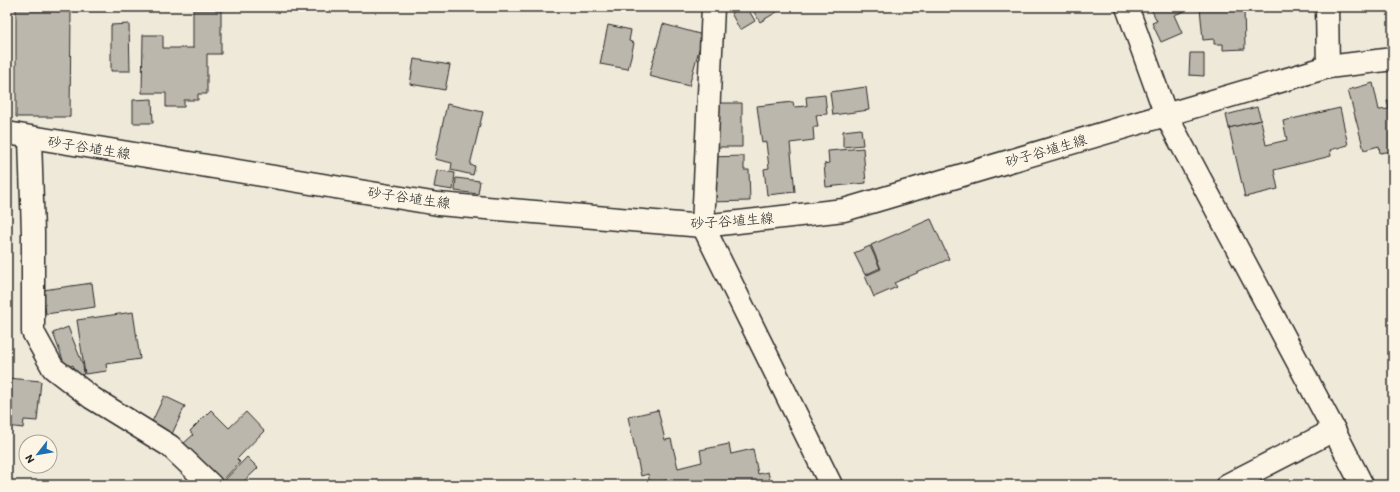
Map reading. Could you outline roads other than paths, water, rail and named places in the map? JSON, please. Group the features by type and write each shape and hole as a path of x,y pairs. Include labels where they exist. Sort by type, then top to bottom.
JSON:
{"street":[{"path":"713,7 703,226 831,485"},
{"path":"1126,7 1166,115 1362,485"},
{"path":"1327,7 1328,67"},
{"name":"砂子谷埴生線","path":"7,133 438,204 703,226 844,210 1328,67 1393,59"},
{"path":"30,138 33,233 33,332 53,368 92,398 170,446 210,485"},
{"path":"1227,485 1334,430"}]}
